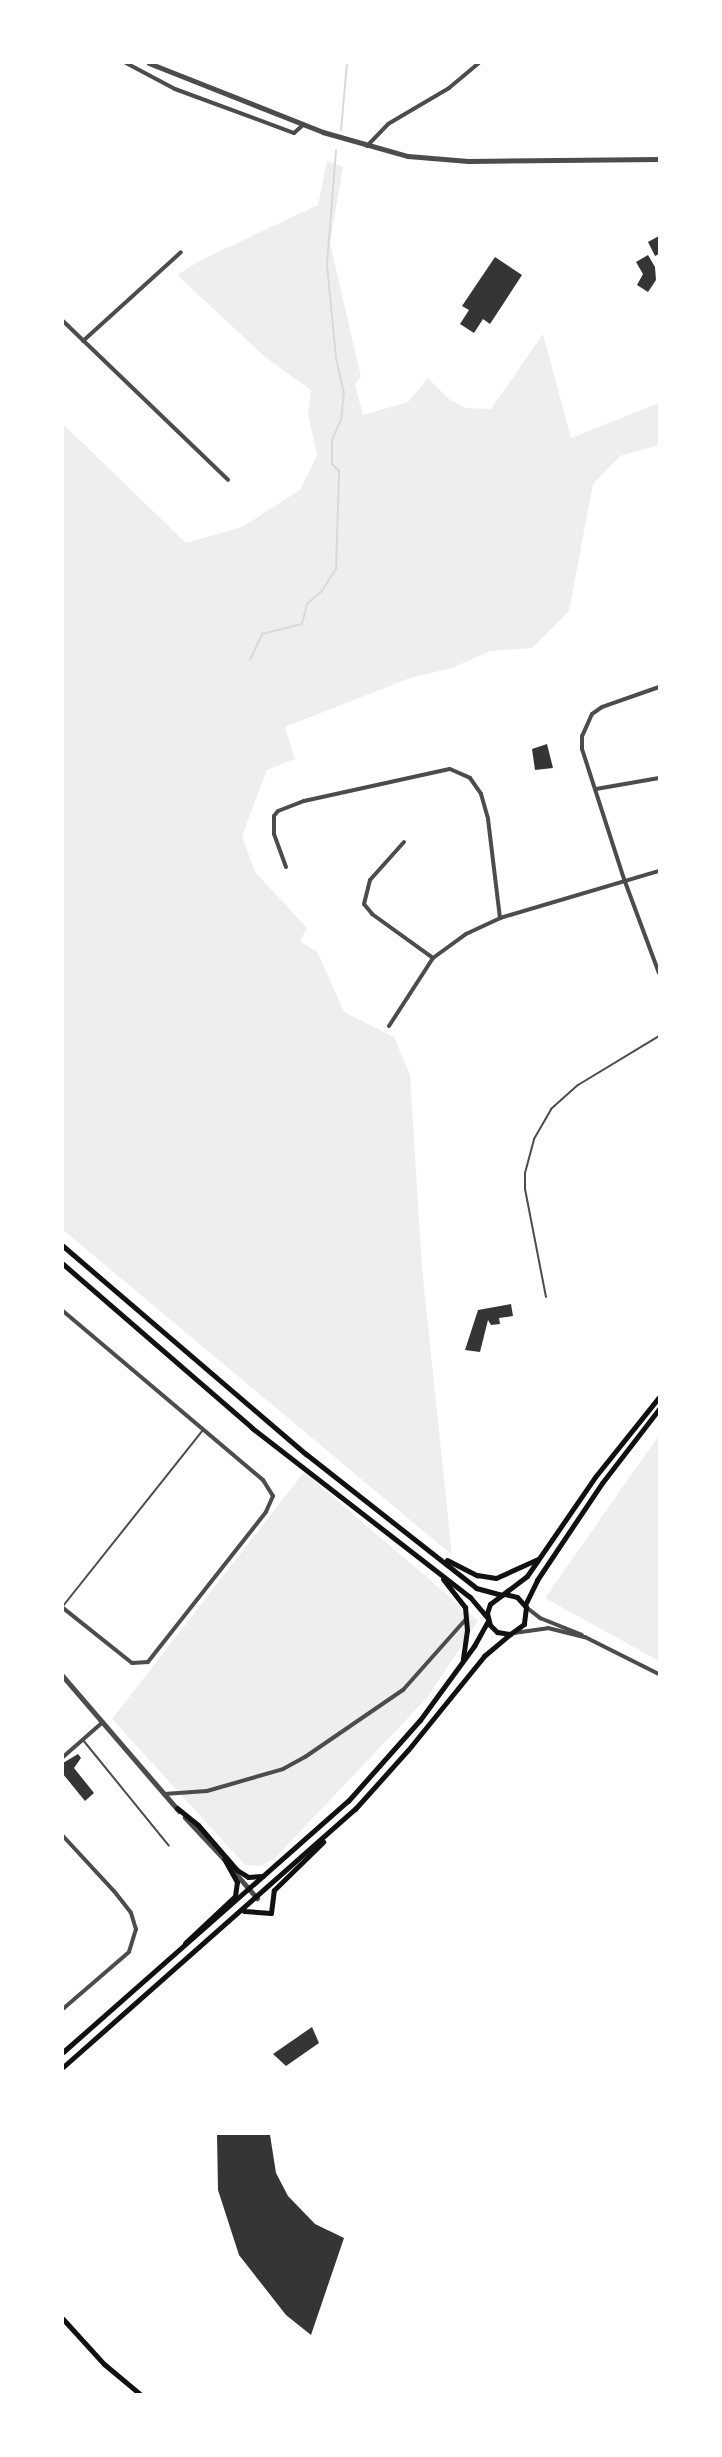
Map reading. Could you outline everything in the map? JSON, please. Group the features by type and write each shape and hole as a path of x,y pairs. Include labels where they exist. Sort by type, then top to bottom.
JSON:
{"main road":[{"path":"63,1246 306,1454 476,1588 517,1596 526,1606"},
{"path":"63,1264 252,1428 475,1601 497,1632 512,1633"},
{"path":"63,2052 348,1802 390,1757 463,1662 487,1619 489,1604 519,1584 540,1558 595,1478 659,1397"},
{"path":"63,2067 243,1911 334,1828 393,1768 484,1656 524,1624 526,1606 537,1580 602,1482 659,1409"},
{"path":"435,1554 477,1575 496,1578 540,1558"},
{"path":"438,1572 459,1598 466,1619 463,1662"},
{"path":"177,1808 198,1825 241,1873 259,1877 272,1870"},
{"path":"243,1911 271,1913 274,1890 313,1854 334,1828"},
{"path":"172,1958 235,1896 237,1882 224,1859"},
{"path":"63,2319 113,2373 140,2394"}],"street":[{"path":"126,63 175,88 294,133 303,125"},
{"path":"149,63 303,125 367,146 408,156 468,161 659,159"},
{"path":"367,146 388,124 449,88 479,63"},
{"path":"83,341 181,252"},
{"path":"63,321 228,480"},
{"path":"659,687 614,699 592,714 582,736 582,749 624,879 659,973"},
{"path":"286,867 274,834 274,816 278,811 304,801 450,769 470,778 481,794 488,819 500,918"},
{"path":"596,789 659,778"},
{"path":"404,842 370,880 364,904 372,914 432,958"},
{"path":"389,1026 432,958 466,934 500,918 624,879 659,871"},
{"path":"63,1311 268,1484 272,1501 155,1656 144,1664 132,1663 63,1607"},
{"path":"526,1606 540,1618 572,1628 585,1637 659,1674"},
{"path":"164,1794 198,1793 283,1770 403,1690 466,1619"},
{"path":"512,1633 548,1628 585,1637"},
{"path":"63,1676 256,1898"},
{"path":"63,1757 103,1722"},
{"path":"63,1836 114,1891 130,1913 136,1929 129,1952 63,2009"}],"lane":[{"path":"546,1297 525,1189 525,1173 534,1138 551,1109 578,1085 659,1036"},
{"path":"63,1607 203,1430"},
{"path":"82,1740 169,1846"}],"shaded area":[{"path":"327,161 343,167 330,243 361,377 355,385 363,415 408,402 428,378 449,399 466,408 491,409 543,334 571,438 659,403 659,445 620,456 593,484 569,611 532,648 490,651 452,668 410,678 285,727 295,759 267,770 242,836 255,872 307,928 300,941 318,953 344,1012 394,1037 410,1075 422,1268 452,1555 63,1230 63,424 186,543 242,527 300,490 317,455 308,414 311,390 265,357 177,275 201,260 318,205"},
{"path":"659,1435 659,1661 545,1598"},
{"path":"304,1472 478,1621 427,1698 275,1858 261,1866 245,1865 112,1719"}],"building":[{"path":"659,236 659,254 655,256 648,242"},
{"path":"648,255 655,267 656,280 648,292 637,285 643,274 636,262"},
{"path":"495,257 522,275 490,324 483,319 474,333 460,324 469,310 462,306"},
{"path":"547,744 553,768 535,770 532,749"},
{"path":"511,1304 513,1316 499,1318 500,1324 491,1325 488,1320 480,1352 465,1350 478,1310"},
{"path":"78,1754 81,1758 74,1768 94,1793 85,1801 63,1774 63,1763"},
{"path":"312,2027 319,2043 286,2066 273,2054"},
{"path":"217,2135 270,2135 276,2173 288,2196 315,2224 344,2238 311,2335 286,2315 239,2255 218,2190"}],"waterway":[{"path":"341,130 347,63"},
{"path":"250,660 262,634 302,624 307,604 322,591 336,569 339,471 332,464 332,440 341,420 344,393 336,357 327,265 336,150"}]}
